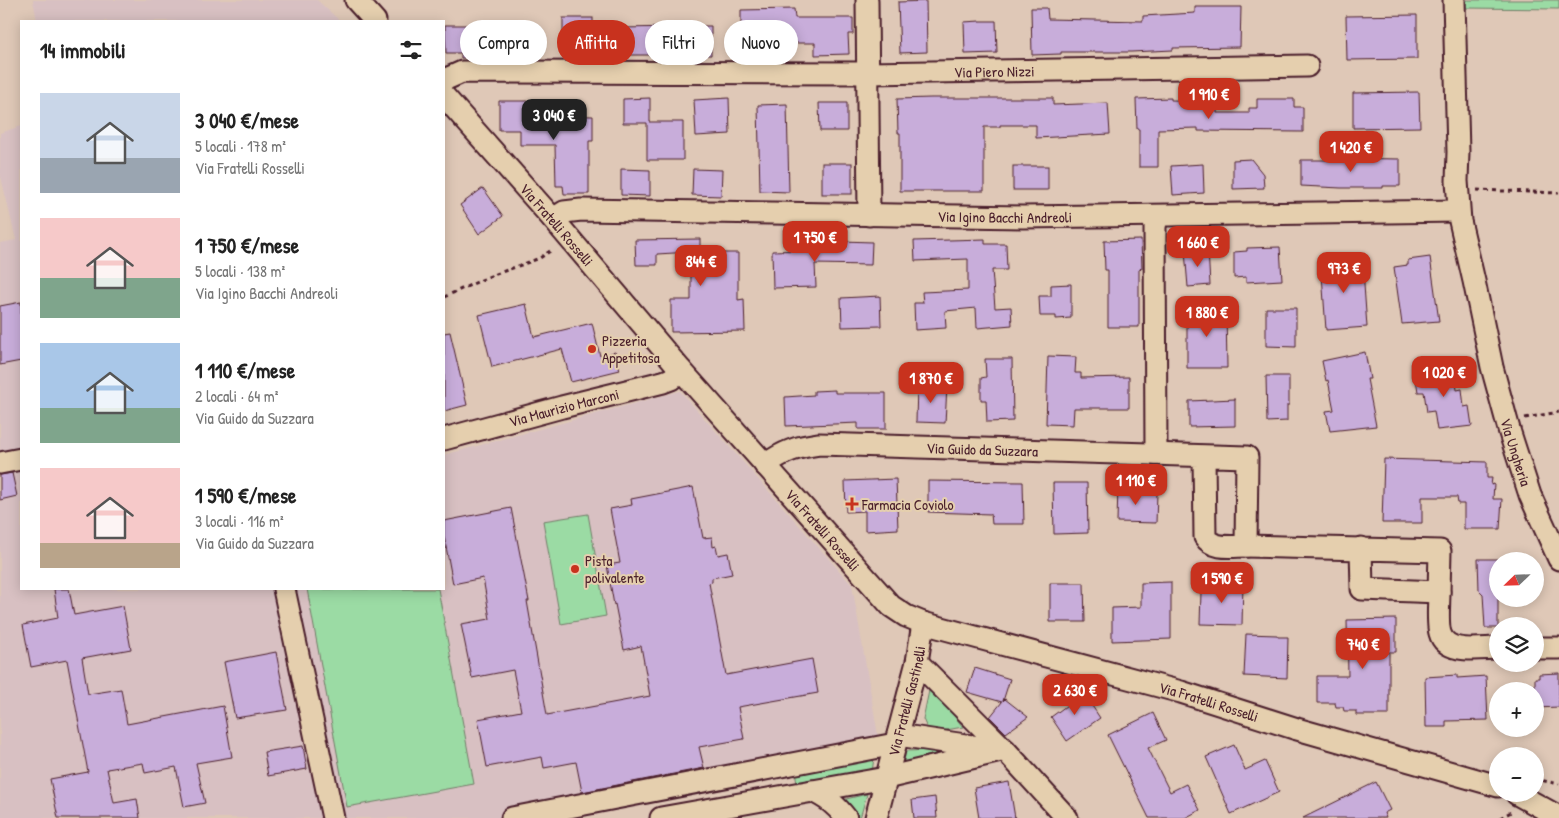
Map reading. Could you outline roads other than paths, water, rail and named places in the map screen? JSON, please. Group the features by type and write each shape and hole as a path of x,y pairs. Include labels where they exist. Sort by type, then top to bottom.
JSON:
{"street":[{"path":"356,0 374,20"},
{"path":"867,0 870,215"},
{"name":"Via Ungheria","path":"1454,0 1458,211 1492,367 1507,421 1530,495 1559,558"},
{"name":"Via Piero Nizzi","path":"445,80 462,72 868,73 1307,66"},
{"name":"Via Fratelli Rosselli","path":"445,97 681,370 891,606 906,616 923,623 1181,692 1336,748 1489,784"},
{"name":"Via Ungheria","path":"1458,152 1474,281"},
{"name":"Via Igino Bacchi Andreoli","path":"553,220 564,212 581,210 870,215 1157,216 1458,211"},
{"path":"1156,454 1155,227 1157,216"},
{"name":"Via Maurizio Marconi","path":"445,439 663,382 672,379 681,370"},
{"name":"Via Guido da Suzzara","path":"765,464 779,455 799,447 819,444 1247,457 1246,546"},
{"path":"1204,456 1206,536 1212,543 1218,546 1440,551 1439,632 1444,641 1450,645 1460,648 1489,648"},
{"path":"0,463 20,459"},
{"path":"1360,548 1362,589 1439,592"},
{"path":"284,590 333,818"},
{"name":"Via Fratelli Gastinelli","path":"886,778 917,662 923,623"},
{"path":"1544,648 1559,648"},
{"path":"917,662 1005,750 1067,818"},
{"path":"512,818 896,740 1005,750"},
{"name":"Via Fratelli Gastinelli","path":"662,818 886,778 1005,750"},
{"path":"876,818 886,778"},
{"path":"812,791 826,797 838,807 846,818"},
{"path":"1544,796 1559,798"},
{"path":"1532,802 1559,817"}],"place":[{"name":"Pizzeria Appetitosa","path":"592,349"},
{"name":"Farmacia Coviolo","path":"852,504"},
{"name":"Pista polivalente","path":"575,569"}]}
